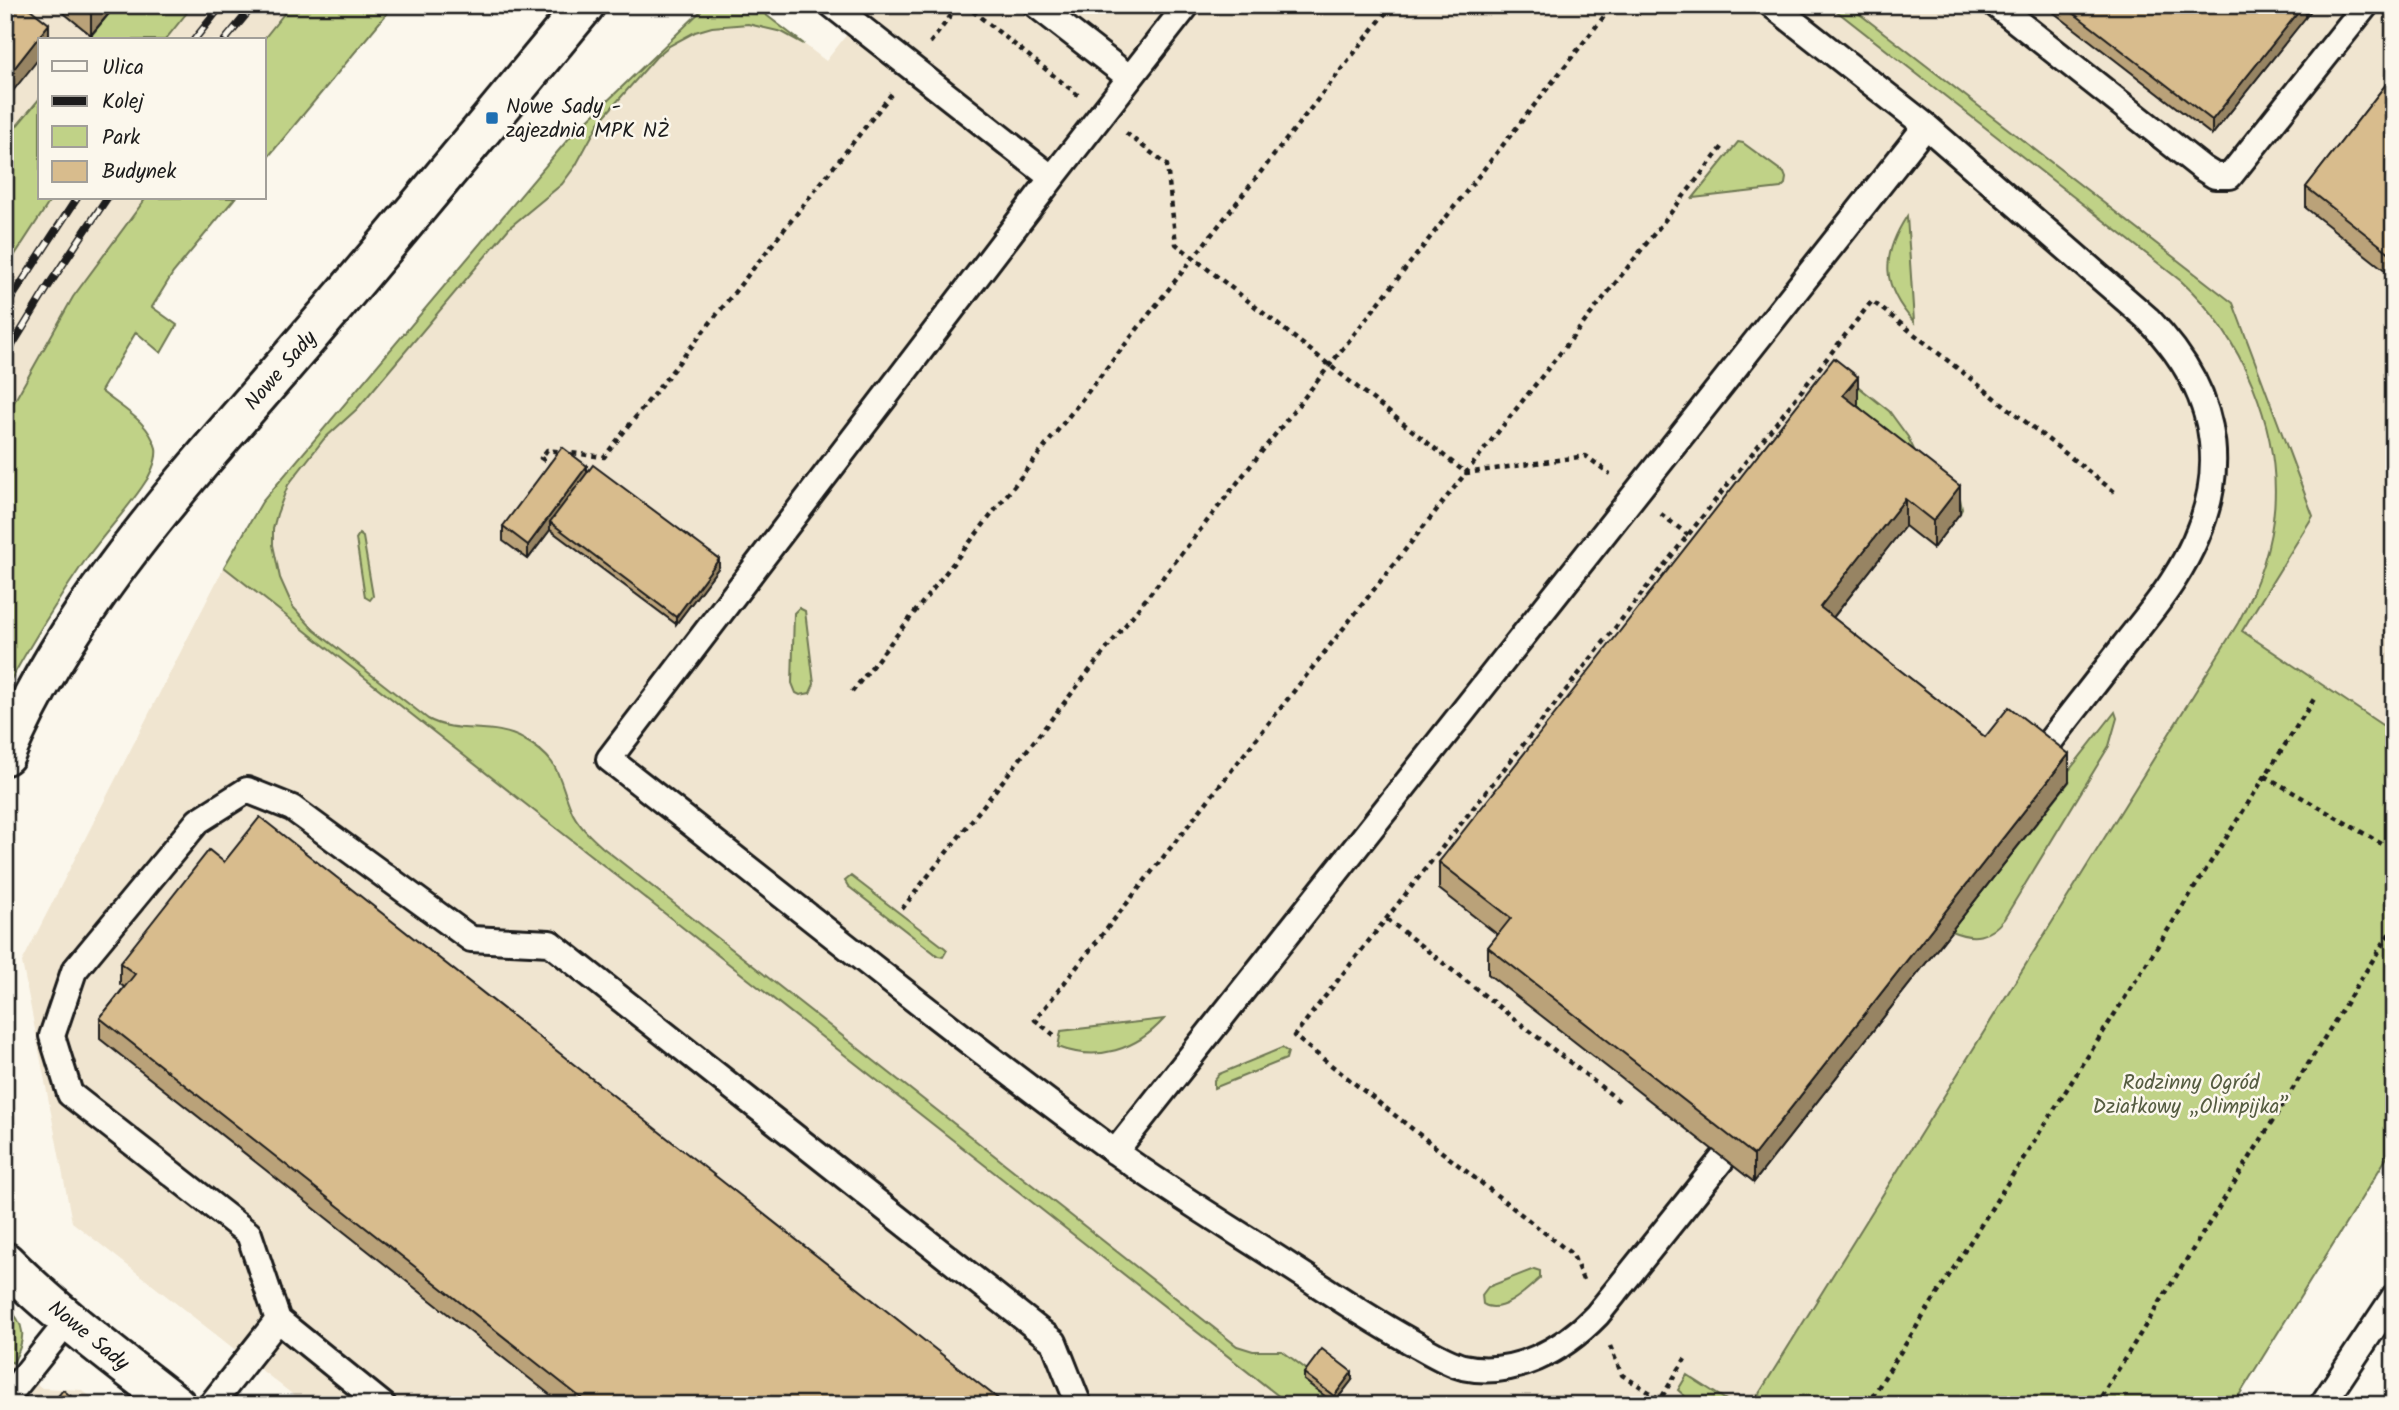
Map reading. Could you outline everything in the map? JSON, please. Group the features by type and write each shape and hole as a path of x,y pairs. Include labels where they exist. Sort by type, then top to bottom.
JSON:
{"street":[{"name":"Nowe Sady","path":"5,755 55,659 102,588 190,475 370,265 585,5"},
{"name":"Nowe Sady","path":"5,1262 69,1320 176,1405"}],"lane":[{"path":"832,5 1052,178"},
{"path":"1036,5 1130,78"},
{"path":"1187,5 609,759 1115,1152 1176,1194 1398,1335 1461,1366 1486,1369 1517,1366 1578,1335 1723,1158"},
{"path":"1772,5 1926,126 2148,318 2186,364 2202,397 2212,435 2213,471 2206,508 2194,542 2174,579 2151,611 2038,757"},
{"path":"1996,5 2215,176 2231,176 2366,5"},
{"path":"1115,1152 1926,126"},
{"path":"383,1405 278,1320 249,1234 70,1094 52,1036 74,971 198,821 247,790 292,808 471,939 550,943 1054,1342 1079,1405"},
{"path":"2322,1405 2394,1297"},
{"path":"5,1400 69,1320"},
{"path":"211,1405 278,1320"}],"path":[{"path":"557,469 541,457 547,450 604,457 846,154 959,5"},
{"path":"965,5 1167,165 1176,244 1466,473 1586,456 1688,535"},
{"path":"852,692 1392,5"},
{"path":"902,909 1613,5"},
{"path":"1054,1035 1035,1020 1724,145"},
{"path":"1661,1399 1622,1375 1573,1255 1294,1036 1872,301 2116,493"},
{"path":"1698,522 1707,528"},
{"path":"1867,1405 2314,699"},
{"path":"2265,776 2394,851"},
{"path":"1387,919 1623,1104"},
{"path":"2096,1405 2394,926"},
{"path":"1657,1405 1685,1359"}],"shaded area":[{"path":"5,5 116,5 90,38 38,38 38,100 5,140"},
{"path":"193,5 291,5 265,38 167,38"},
{"path":"707,5 753,5 826,61 870,5 2394,5 2394,733 2243,631 1767,1405 306,1405 72,1222 22,962 224,567 262,502 570,137"},
{"path":"51,200 145,200 73,297 5,418 5,270"},
{"path":"5,1359 42,1388 82,1390 101,1405 5,1405"}],"green space":[{"path":"116,5 193,5 167,38 90,38"},
{"path":"291,5 394,5 266,160 265,38"},
{"path":"707,5 753,5 804,44 782,32 748,24 712,27 695,32 669,46 656,57 600,121 576,165 562,184 510,227 357,409 324,439 288,485 273,529 273,545 280,578 293,607 314,630 428,719 439,724 512,734 536,747 557,771 576,819 602,847 1237,1346 1253,1351 1282,1351 1310,1372 1304,1380 1336,1405 1290,1405 224,567 262,502 570,137"},
{"name":"Rodzinny Ogród Działkowy „Olimpijka”","path":"1829,5 1848,5 2233,303 2313,516 2242,631 2394,733 2394,1146 2233,1405 1752,1405 2238,623 2263,564 2271,535 2274,506 2275,477 2264,417 2239,357 2204,304 2181,281"},
{"path":"38,100 38,200 51,200 5,270 5,140"},
{"path":"1738,142 1784,173 1785,184 1781,188 1693,198"},
{"path":"145,200 233,200 173,273 152,307 177,325 161,353 136,332 101,391 141,422 152,438 156,453 150,474 75,575 5,690 5,418 73,297"},
{"path":"1907,216 1914,322 1895,296 1888,270 1892,244"},
{"path":"1845,376 1889,411 1908,437 1917,456 1960,498 1960,513 1843,422"},
{"path":"359,534 363,537 373,596 370,600 365,597 356,539"},
{"path":"799,608 805,611 814,684 810,693 800,695 796,693 792,683 794,613"},
{"path":"2115,712 2117,718 2109,746 2004,919 1980,936 1966,936 1951,931 2069,782 2064,777"},
{"path":"851,876 945,948 947,950 943,957 938,956 848,886 845,881"},
{"path":"1164,1019 1141,1039 1116,1050 1088,1053 1058,1047 1061,1031"},
{"path":"1282,1048 1288,1052 1286,1059 1214,1088 1214,1080 1219,1074"},
{"path":"1534,1269 1540,1271 1540,1278 1514,1300 1498,1307 1483,1304 1482,1295 1488,1287"},
{"path":"5,1305 21,1325 22,1332 13,1363 5,1359"},
{"path":"1687,1375 1734,1405 1695,1405 1678,1390"}],"building":[{"path":"5,5 25,5 49,24 5,80"},
{"path":"80,5 99,5 91,14"},
{"path":"2063,5 2304,5 2212,120"},
{"path":"2394,74 2394,251 2391,254 2306,187"},
{"path":"1834,358 1858,377 1843,395 1960,486 1933,521 1905,499 1820,607 1985,737 2009,707 2069,754 1754,1155 1488,947 1511,918 1439,862"},
{"path":"562,447 587,466 528,545 503,526"},
{"path":"593,465 719,559 676,617 550,522"},
{"path":"260,817 1006,1405 590,1405 100,1018 135,974 120,963 209,850 224,862"},
{"path":"1322,1349 1352,1372 1334,1396 1304,1373"},
{"path":"63,1390 82,1405 51,1405"}],"railway":[{"path":"196,38 222,5"},
{"path":"227,38 254,5"},
{"path":"5,308 76,200"},
{"path":"5,357 106,200"}],"place":[{"name":"Nowe Sady - zajezdnia MPK NŻ","path":"492,118"}]}
